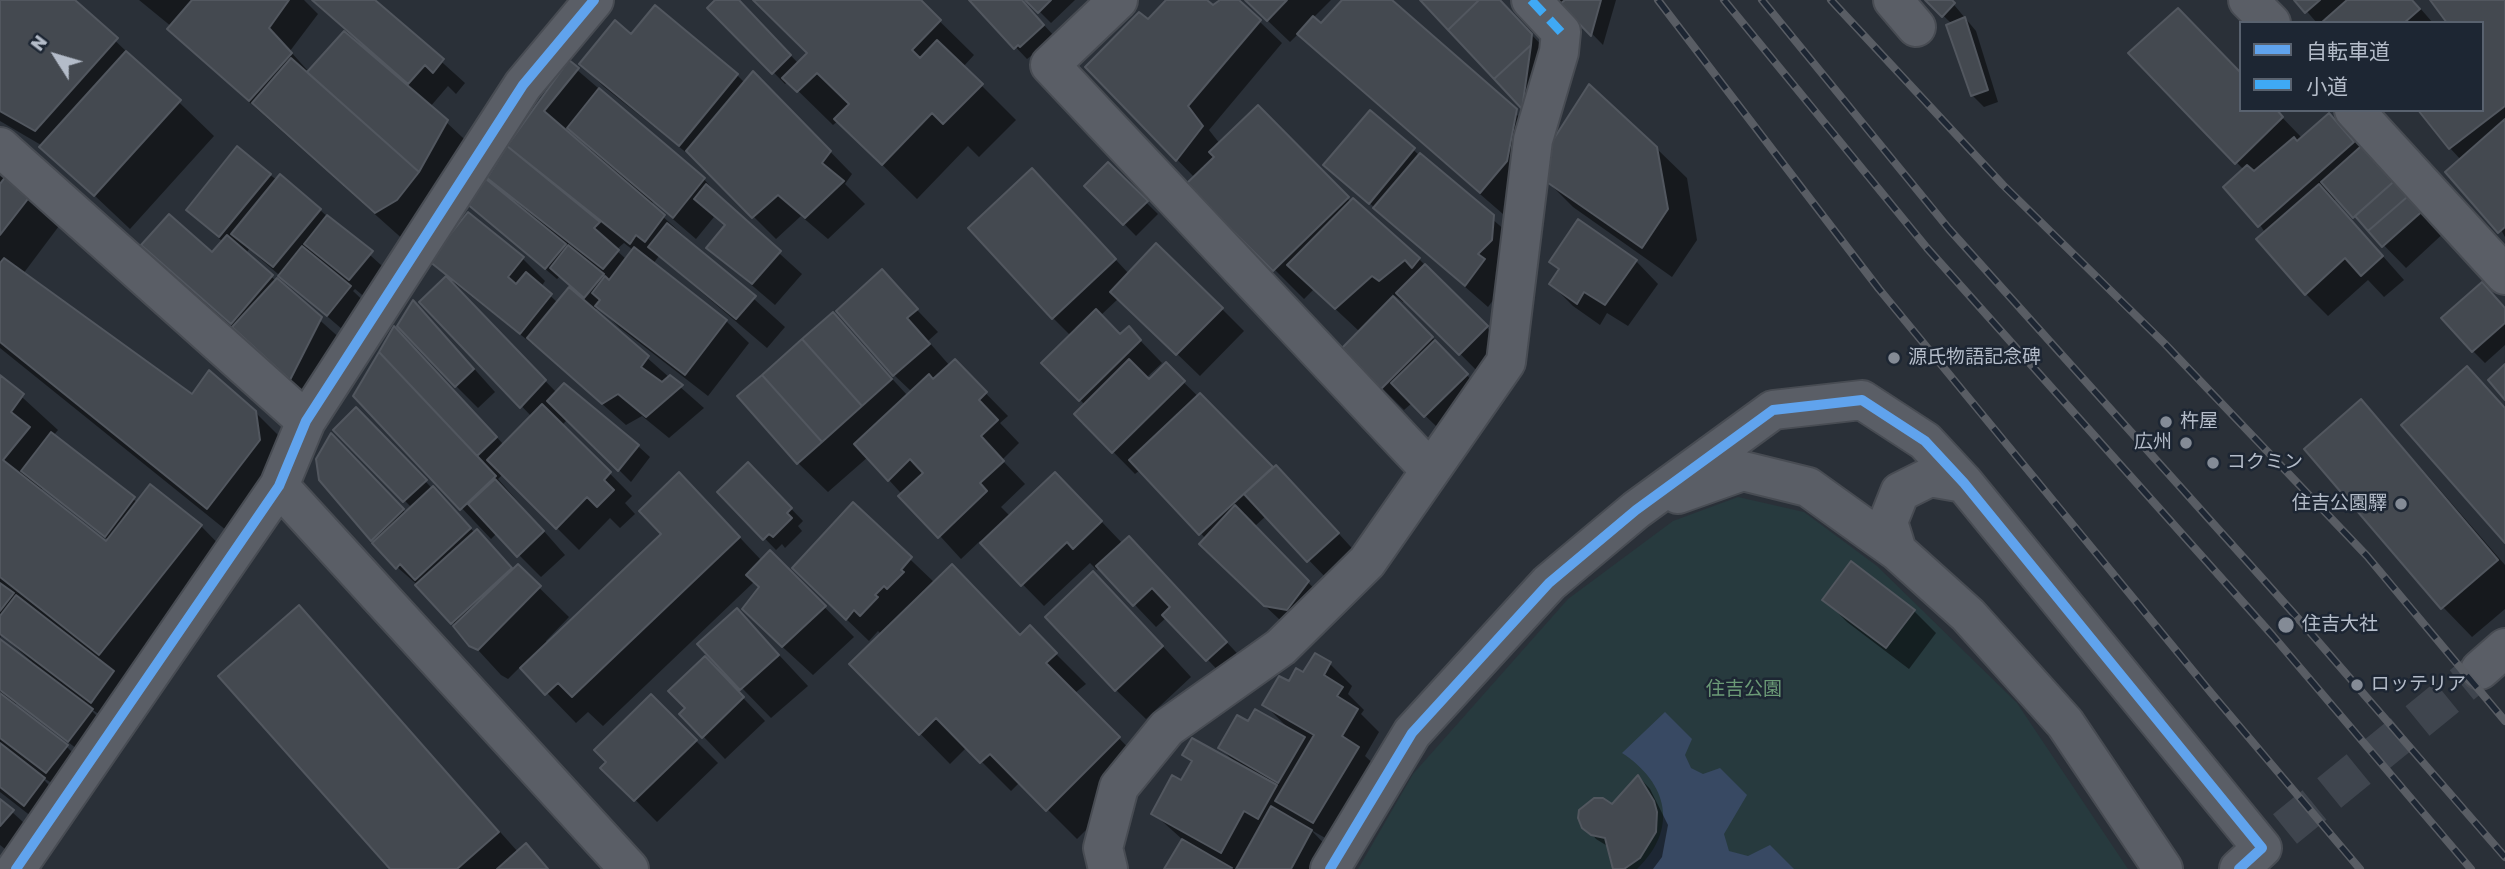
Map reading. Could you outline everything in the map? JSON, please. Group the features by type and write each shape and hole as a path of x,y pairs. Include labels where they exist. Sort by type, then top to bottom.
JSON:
{"street":[{"path":"16,869 279,486 306,421 523,85 594,0"},
{"path":"1118,0 1050,65 1430,470"},
{"path":"1108,869 1103,848 1119,788 1167,728 1281,647 1367,562 1506,362 1533,140 1562,33 1531,0"},
{"path":"2248,0 2269,21"},
{"path":"2356,112 2505,275"},
{"path":"0,147 306,421"},
{"path":"1330,869 1412,733 1549,583 1636,510 1773,410 1862,400 1925,441 1964,483 2262,848"},
{"path":"1636,510 1743,471 1808,487 1896,551 1968,615 2065,723 2162,869"},
{"path":"1896,551 1888,522 1900,492 1930,477 1964,483"},
{"path":"279,486 629,869"}],"green space":[{"name":"住吉公園","path":"1738,497 1804,512 1877,566 2017,703 2128,869 1358,869 1413,774 1568,599 1673,521"}],"water":[{"path":"1665,712 1692,739 1685,755 1691,768 1703,774 1720,768 1747,795 1724,834 1729,851 1748,856 1770,845 1794,869 1637,869 1659,838 1663,823 1662,807 1650,778 1622,753"}],"building":[{"path":"0,0 75,0 118,38 35,131 0,111"},
{"path":"192,0 289,0 269,28 292,53 249,101 167,29"},
{"path":"312,0 375,0 444,59 433,73 425,65 408,84"},
{"path":"715,0 739,0 791,55 772,74 707,8"},
{"path":"753,0 921,0 941,20 912,50 920,58 937,40 983,84 943,124 932,113 882,165 834,119 849,104 817,73 797,92 782,78 807,53"},
{"path":"969,0 1022,0 1044,25 1020,47 1018,45 1014,49"},
{"path":"1025,0 1051,0 1038,13"},
{"path":"1166,0 1207,0 1213,5 1220,0 1239,0 1261,20 1188,106 1203,126 1176,161 1085,67 1139,12 1148,19"},
{"path":"1245,0 1287,0 1267,21"},
{"path":"1342,0 1392,0 1517,109 1507,161 1480,193 1297,34 1313,16 1321,23"},
{"path":"1420,0 1479,0 1448,30"},
{"path":"1479,0 1500,0 1532,34 1531,45 1494,79 1448,30"},
{"path":"1565,0 1601,0 1591,36 1560,4"},
{"path":"1925,0 1952,0 1955,3 1942,17"},
{"path":"2294,0 2320,0 2305,13"},
{"path":"2347,0 2412,0 2420,9 2406,21 2323,21"},
{"path":"2430,0 2505,0 2505,106 2449,149 2420,112 2484,112 2484,21 2446,21"},
{"path":"655,5 738,74 679,146 579,64 615,20 631,34"},
{"path":"2178,8 2239,71 2239,112 2279,112 2283,117 2235,164 2128,53"},
{"path":"1965,17 1988,90 1971,96 1946,25"},
{"path":"344,31 448,120 419,172 307,72"},
{"path":"1531,45 1522,109 1494,79"},
{"path":"126,51 181,100 94,196 39,147"},
{"path":"291,58 419,172 397,200 375,213 252,103"},
{"path":"569,60 579,68 544,111 665,215 645,242 636,235 630,244 507,146"},
{"path":"753,71 831,151 822,163 844,181 805,218 778,195 752,218 686,151"},
{"path":"1589,84 1657,147 1668,209 1642,248 1541,178 1553,140"},
{"path":"599,88 705,178 673,218 567,128"},
{"path":"1258,105 1349,197 1273,271 1186,184 1214,157 1209,152"},
{"path":"1370,110 1415,148 1369,204 1323,165"},
{"path":"2329,113 2354,142 2258,227 2223,187 2247,165 2254,171 2294,137 2297,141"},
{"path":"2505,119 2505,227 2498,233 2445,172"},
{"path":"2368,140 2400,176 2353,218 2321,182"},
{"path":"237,146 271,174 219,237 186,210"},
{"path":"507,146 600,222 594,228 619,250 603,269 487,178"},
{"path":"1420,153 1494,215 1492,240 1478,254 1485,259 1465,286 1373,208"},
{"path":"1108,162 1148,201 1123,225 1084,186"},
{"path":"1032,168 1116,259 1052,319 968,228"},
{"path":"280,174 321,209 273,267 231,234"},
{"path":"6,176 31,195 0,235 0,184"},
{"path":"2400,176 2414,191 2368,231 2355,216"},
{"path":"486,179 566,244 545,269 466,203"},
{"path":"706,184 781,251 752,284 706,248 725,225 694,199"},
{"path":"2319,184 2383,256 2361,276 2345,258 2305,295 2256,239"},
{"path":"2414,191 2427,207 2382,247 2368,231"},
{"path":"1353,198 1420,258 1412,268 1405,260 1379,281 1372,276 1335,309 1287,265"},
{"path":"468,212 524,257 508,277 516,284 526,272 552,294 520,334 429,261"},
{"path":"169,214 212,252 227,235 273,275 231,324 141,245"},
{"path":"327,215 373,251 349,280 304,244"},
{"path":"1578,219 1637,260 1605,305 1584,292 1577,304 1549,284 1559,269 1549,262"},
{"path":"667,223 756,296 736,319 648,247"},
{"path":"1156,243 1223,308 1176,355 1110,292"},
{"path":"568,245 604,274 584,298 550,268"},
{"path":"302,246 351,286 327,316 278,276"},
{"path":"634,247 727,320 685,375 595,306 600,300 592,293 605,276 609,280"},
{"path":"4,258 192,394 209,370 256,411 260,440 207,509 0,342 0,263"},
{"path":"1425,264 1488,326 1459,355 1396,293"},
{"path":"882,269 918,309 907,318 930,344 893,376 836,311"},
{"path":"446,276 546,380 520,408 419,302"},
{"path":"277,278 322,317 290,380 232,327"},
{"path":"2482,282 2505,308 2505,323 2472,352 2441,318"},
{"path":"569,287 649,356 641,367 662,382 670,375 683,385 646,417 618,394 602,404 527,338"},
{"path":"1393,296 1433,337 1381,389 1341,349"},
{"path":"413,300 474,369 455,387 397,326"},
{"path":"1096,309 1120,334 1129,326 1141,340 1079,401 1041,363"},
{"path":"833,312 892,379 862,406 802,339"},
{"path":"394,326 497,437 477,456 379,352"},
{"path":"802,339 862,406 822,442 762,375"},
{"path":"1435,340 1468,374 1424,417 1391,383"},
{"path":"379,352 496,476 460,510 353,396"},
{"path":"955,359 987,392 979,400 998,420 981,436 1004,461 980,483 987,491 938,538 898,496 923,473 910,459 888,481 854,444 929,374 933,379"},
{"path":"1129,359 1149,379 1166,362 1185,381 1112,453 1074,414"},
{"path":"2505,364 2505,400 2488,380"},
{"path":"2467,366 2505,408 2505,543 2401,425"},
{"path":"0,375 24,394 11,412 30,427 3,460 106,541 150,484 202,525 99,655 0,577"},
{"path":"762,375 822,442 797,464 737,396"},
{"path":"564,383 639,445 618,471 547,401"},
{"path":"1200,393 1273,467 1199,535 1129,460"},
{"name":"住吉公園驛","path":"2361,399 2498,560 2441,609 2304,449"},
{"path":"542,404 611,472 604,480 614,490 597,507 587,497 556,529 487,460"},
{"path":"356,407 427,480 403,502 333,430"},
{"path":"51,432 135,497 105,537 21,471"},
{"path":"331,433 404,509 371,541 319,480 316,459"},
{"path":"748,462 792,508 787,513 792,518 773,537 769,534 763,540 717,492"},
{"path":"1276,465 1339,533 1307,562 1244,494"},
{"path":"679,472 740,537 572,697 558,683 545,695 520,668 661,534 639,511"},
{"path":"1055,472 1102,521 1073,549 1067,542 1021,586 980,543"},
{"path":"495,479 544,531 517,557 468,504"},
{"path":"433,486 471,528 415,580 400,564 396,569 372,543"},
{"path":"853,502 912,557 901,570 904,572 887,589 884,586 875,595 878,597 860,616 854,610 846,620 792,568"},
{"path":"1235,505 1309,581 1287,610 1264,606 1199,544"},
{"path":"477,529 512,568 451,624 415,585"},
{"path":"1129,536 1227,642 1206,661 1162,615 1170,607 1152,588 1133,606 1096,566"},
{"path":"770,550 826,606 782,647 742,609 759,587 746,575"},
{"path":"1851,561 1915,610 1886,648 1822,600"},
{"path":"518,564 541,586 478,650 469,646 453,626"},
{"path":"952,564 1020,635 1030,625 1057,653 1046,663 1120,737 1046,811 990,754 980,763 936,718 919,735 849,664"},
{"path":"1093,571 1163,646 1115,691 1045,617"},
{"path":"0,583 14,593 0,611"},
{"path":"16,595 114,671 91,703 0,634 0,616"},
{"path":"299,605 499,832 457,869 390,869 218,676"},
{"path":"737,608 779,655 740,690 697,644"},
{"path":"0,639 93,709 68,742 0,690"},
{"path":"1315,653 1331,662 1324,675 1343,687 1337,696 1358,709 1342,736 1359,747 1313,823 1275,801 1314,735 1262,705 1279,676 1289,681 1296,668 1303,672"},
{"path":"705,656 744,697 702,738 679,714 685,708 668,691"},
{"path":"0,693 68,745 46,773 0,738"},
{"path":"651,694 697,740 634,801 600,768 606,762 594,750"},
{"path":"1255,709 1305,737 1278,783 1218,748 1237,715 1248,721"},
{"path":"1192,738 1277,785 1258,819 1244,811 1221,853 1151,814 1172,775 1181,780 1192,761 1182,755"},
{"path":"0,743 45,778 24,806 0,787"},
{"path":"1638,775 1654,801 1657,812 1656,832 1640,858 1624,869 1613,869 1605,838 1591,835 1582,828 1578,818 1579,810 1594,798 1603,798 1612,804"},
{"path":"0,799 14,810 0,826"},
{"path":"1271,806 1312,830 1291,869 1236,869"},
{"path":"1182,839 1232,868 1164,869"},
{"path":"526,843 548,869 497,869"}],"tunnel":[{"path":"2285,829 2480,670"}],"railway":[{"path":"1658,0 1879,289 2212,694 2360,869"},
{"path":"1724,0 1927,248 2273,636 2471,869"},
{"path":"1762,0 1949,229 2296,616 2505,857"},
{"path":"1831,0 2003,185 2164,343 2367,556 2505,721"}],"marked path":[{"path":"1531,0 1561,32"}],"cycle path":[{"path":"16,869 279,486 306,421 523,85 594,0"},
{"path":"1330,869 1412,733 1549,583 1636,510 1773,410 1862,400 1925,441 1964,483 2262,848 2239,869"}],"place":[{"name":"源氏物語記念碑","path":"1894,358"},
{"name":"杵屋","path":"2166,422"},
{"name":"広州","path":"2186,443"},
{"name":"コクミン","path":"2213,463"},
{"name":"住吉公園驛","path":"2401,504"},
{"name":"住吉大社","path":"2286,625"},
{"name":"ロッテリア","path":"2357,685"}]}
